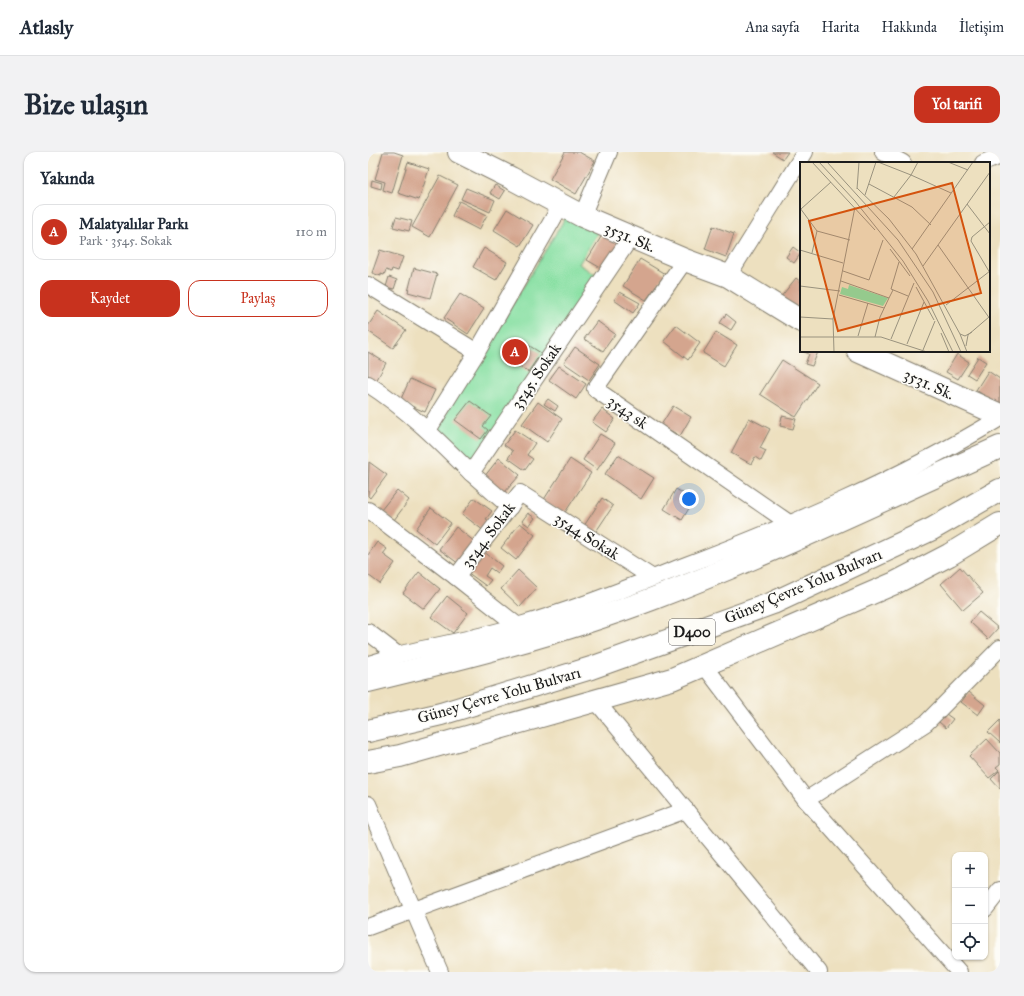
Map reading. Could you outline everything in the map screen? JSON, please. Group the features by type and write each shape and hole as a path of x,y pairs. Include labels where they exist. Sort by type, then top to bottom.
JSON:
{"main road":[{"name":"3531. Sk.","path":"459,152 582,216 685,260 728,276 800,320"},
{"name":"3531. Sk.","path":"860,352 1000,417"},
{"path":"368,681 526,641 650,600 745,563 1000,447"},
{"name":"Güney Çevre Yolu Bulvarı","path":"368,731 441,714 591,668 773,603 932,529 1000,490"},
{"path":"368,762 400,756 672,679 895,583 949,555 1000,524"}],"street":[{"path":"582,216 609,152"},
{"path":"728,276 805,152"},
{"path":"883,152 901,162"},
{"path":"985,162 1000,156"},
{"path":"428,430 477,352 561,205"},
{"name":"3545. Sokak","path":"471,473 631,237"},
{"name":"3543 sk","path":"685,260 595,389 789,523"},
{"path":"368,285 477,352"},
{"path":"368,384 385,395 428,430 471,473 510,507"},
{"path":"368,664 398,655 518,626 653,578 745,543 855,495 958,444 1000,417"},
{"name":"3544. Sokak","path":"456,577 520,494"},
{"name":"3544 Sokak","path":"520,494 653,578"},
{"path":"368,510 518,626"},
{"path":"368,632 398,655"},
{"path":"806,800 926,723 1000,648"},
{"path":"704,665 806,800 951,952 959,972"},
{"path":"596,700 819,972"},
{"path":"368,804 440,972"},
{"path":"368,927 686,810"},
{"path":"988,905 1000,890"}],"green space":[{"path":"567,215 598,232 579,264 597,276 475,463 437,428"}],"building":[{"path":"383,152 394,152 403,155 392,193 383,190 385,182 375,179"},
{"path":"565,152 579,152 595,161 576,194 550,179"},
{"path":"772,152 788,152 783,159"},
{"path":"408,162 429,169 419,200 398,193"},
{"path":"440,176 458,185 430,237 412,227"},
{"path":"372,180 382,183 381,189 371,186"},
{"path":"495,185 505,191 500,199 490,193"},
{"path":"466,188 495,200 490,212 461,199"},
{"path":"459,201 487,215 479,230 452,216"},
{"path":"507,209 533,225 520,246 494,230"},
{"path":"396,217 412,221 409,231 393,227"},
{"path":"713,226 734,234 726,257 705,249"},
{"path":"604,232 623,243 606,271 587,260"},
{"path":"793,247 800,252 794,263 786,257"},
{"path":"484,248 507,262 496,280 473,267"},
{"path":"380,250 403,257 398,271 392,269 391,272 386,270 384,275 381,274 381,276 372,273"},
{"path":"640,259 665,274 646,300 623,286"},
{"path":"414,268 437,274 430,298 408,292"},
{"path":"389,277 397,280 394,289 386,287"},
{"path":"796,278 800,281 800,309 780,298"},
{"path":"620,292 640,303 633,313 614,300"},
{"path":"460,294 484,309 468,334 444,318"},
{"path":"378,311 406,330 393,348 368,331 368,326"},
{"path":"726,314 736,322 731,330 720,323"},
{"path":"597,321 615,334 603,351 584,339"},
{"path":"676,325 700,343 688,360 664,341"},
{"path":"716,332 737,345 724,366 703,353"},
{"path":"518,345 525,350 528,345 541,353 528,372 514,363 516,360 510,356"},
{"path":"575,347 600,364 589,380 564,363"},
{"path":"368,352 386,363 375,383 368,379"},
{"path":"804,352 818,352 812,366 805,364 809,354"},
{"path":"957,354 969,362 958,379 946,372"},
{"path":"978,357 986,362 975,379 967,374"},
{"path":"782,360 818,383 796,417 760,394"},
{"path":"559,366 586,384 576,399 549,380"},
{"path":"988,371 1000,379 1000,402 998,405 976,390"},
{"path":"410,379 435,390 425,412 400,401"},
{"path":"548,399 558,406 555,411 544,404"},
{"path":"470,401 491,416 483,426 488,430 481,439 455,420"},
{"path":"538,402 562,419 547,442 522,424"},
{"path":"673,406 691,417 680,436 661,425"},
{"path":"602,409 615,419 606,432 592,422"},
{"path":"782,416 796,419 793,429 780,426"},
{"path":"749,418 770,429 760,448 766,451 761,461 755,457 751,464 731,453"},
{"path":"515,430 535,443 527,455 533,459 525,470 508,458 513,451 504,445"},
{"path":"600,434 615,443 597,470 583,460"},
{"path":"618,455 654,478 641,499 605,474"},
{"path":"499,458 520,475 504,493 484,477"},
{"path":"570,459 591,473 564,514 543,501"},
{"path":"369,462 387,475 370,498 368,496"},
{"path":"676,489 694,500 682,520 664,509"},
{"path":"397,490 409,500 394,520 381,510"},
{"path":"474,498 492,511 486,519 491,522 484,531 462,514"},
{"path":"602,498 613,506 595,533 584,526"},
{"path":"431,508 451,523 435,544 416,529"},
{"path":"528,513 535,518 529,526 522,521"},
{"path":"520,523 535,535 516,560 501,548"},
{"path":"456,527 475,542 459,564 439,549"},
{"path":"377,542 387,549 383,554 395,563 380,584 368,575 368,555"},
{"path":"483,551 502,566 497,573 490,568 485,576 491,580 486,586 467,572"},
{"path":"960,567 983,593 963,610 941,584"},
{"path":"518,570 537,588 520,607 501,589"},
{"path":"419,572 440,589 424,609 403,593"},
{"path":"447,596 468,613 453,633 431,617"},
{"path":"979,612 998,628 988,639 970,622"},
{"path":"969,692 985,705 978,715 961,702"},
{"path":"946,714 953,719 946,728 939,722"},
{"path":"1000,720 1000,743 988,732"},
{"path":"987,739 1000,753 1000,764 996,767 999,770 989,778 969,756"},
{"path":"999,771 1000,773 1000,789 991,779"}],"place":[{"name":"Malatyalılar Parkı","path":"515,352"}]}
